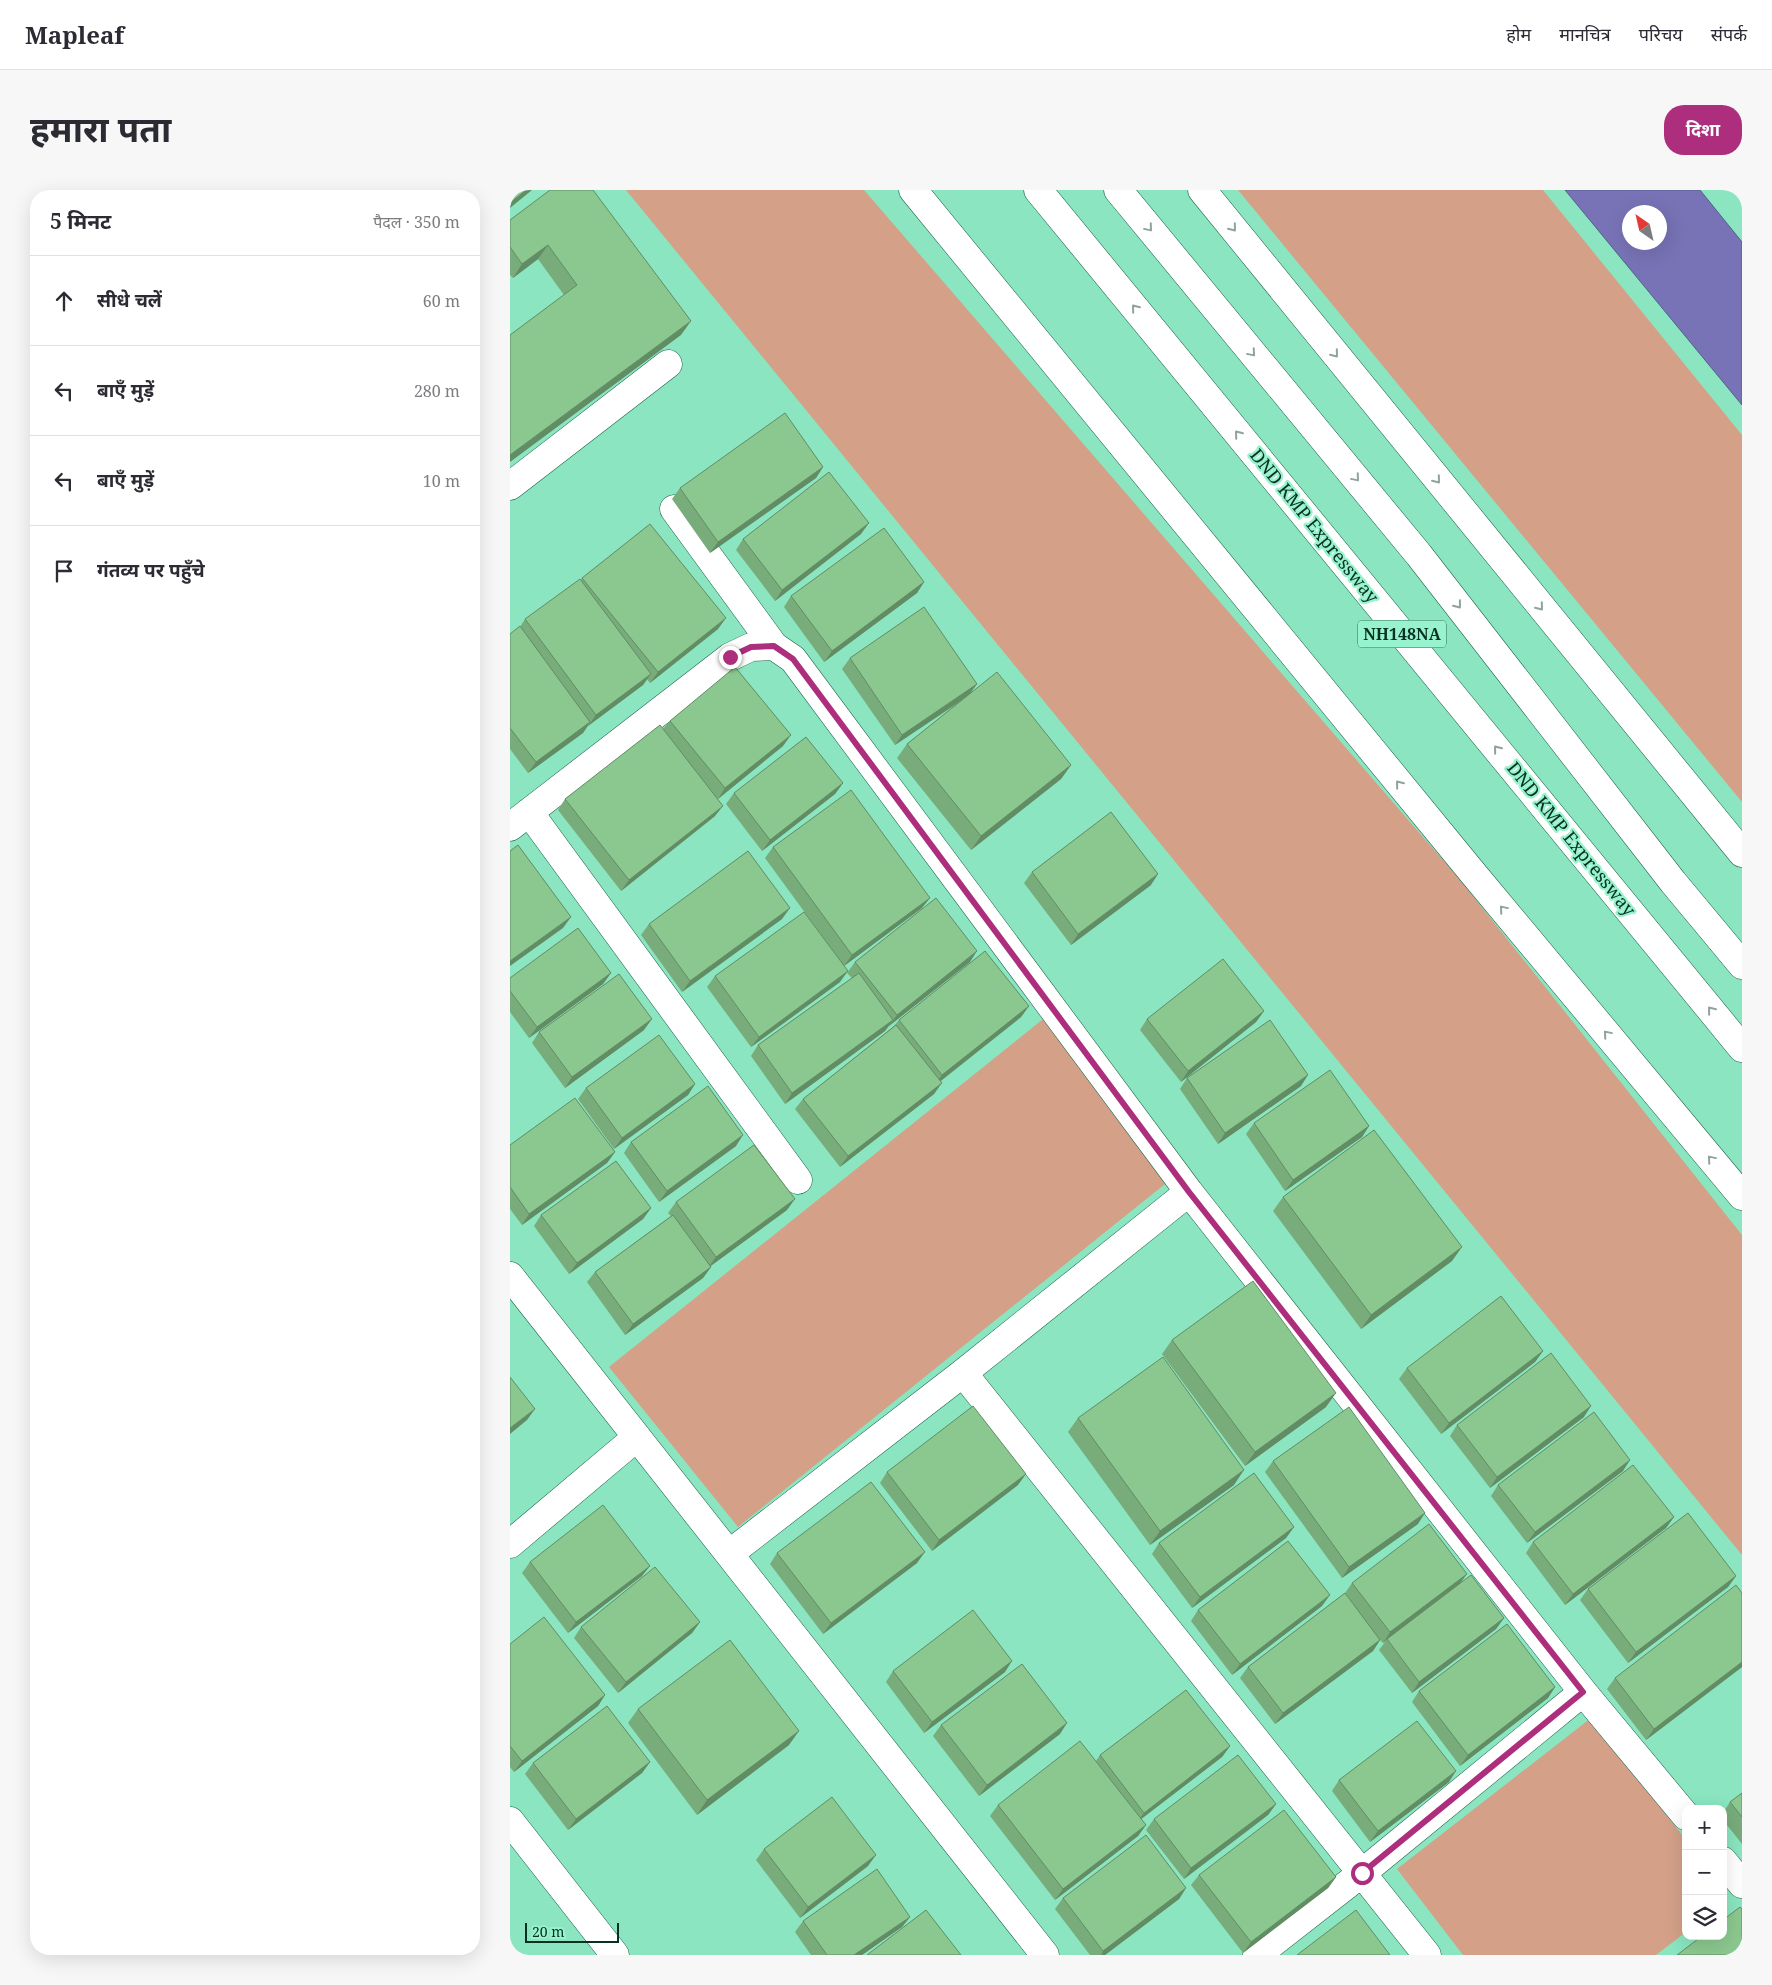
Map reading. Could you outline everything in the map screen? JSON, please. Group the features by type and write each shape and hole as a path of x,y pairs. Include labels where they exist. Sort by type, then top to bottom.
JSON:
{"main road":[{"path":"913,190 1466,865 1742,1196"},
{"name":"DND KMP Expressway","path":"1038,190 1742,1048"},
{"name":"NH148NA","path":"1118,190 1419,555 1667,874 1742,965"},
{"path":"1202,190 1742,853"},
{"path":"510,486 668,364"},
{"path":"674,509 774,646 793,659 1189,1192 1583,1692 1682,1811"},
{"path":"774,646 751,647 730,657 520,819 798,1180"},
{"path":"729,1554 963,1373 1189,1192"},
{"path":"510,1276 1045,1955"},
{"path":"963,1373 1427,1955"},
{"path":"510,1544 636,1437"},
{"path":"1257,1955 1362,1873 1583,1692"},
{"path":"510,1821 614,1955"},
{"path":"1727,1866 1742,1884"}],"shaded area":[{"path":"626,190 864,190 1461,881 1742,1235 1742,1555"},
{"path":"1238,190 1543,190 1742,435 1742,802"},
{"path":"1565,190 1700,190 1742,242 1742,405"},
{"path":"1047,1016 1175,1176 738,1527 609,1367"},
{"path":"1591,1718 1682,1835 1682,1935 1656,1955 1463,1955 1397,1869"}],"building":[{"path":"510,190 526,190 510,203"},
{"path":"550,190 593,190 691,321 510,455 510,335 577,285 548,245 522,264 510,247 510,220"},
{"path":"785,413 823,467 718,542 680,488"},
{"path":"829,472 869,523 782,590 743,539"},
{"path":"650,524 726,618 658,672 582,578"},
{"path":"884,528 924,582 832,651 791,596"},
{"path":"580,579 651,674 596,715 525,619"},
{"path":"924,607 977,684 902,735 850,658"},
{"path":"520,626 590,722 536,762 510,728 510,634"},
{"path":"735,667 791,735 725,788 670,721"},
{"path":"997,672 1071,765 981,836 907,744"},
{"path":"660,725 723,806 629,880 565,799"},
{"path":"806,737 843,783 770,840 734,793"},
{"path":"851,790 930,898 852,955 773,847"},
{"path":"1111,812 1158,874 1078,934 1032,872"},
{"path":"518,845 571,917 510,961 510,851"},
{"path":"748,851 790,908 690,981 649,924"},
{"path":"936,898 977,951 897,1015 855,962"},
{"path":"804,912 848,971 759,1037 715,976"},
{"path":"578,928 611,973 537,1027 510,991 510,978"},
{"path":"985,951 1029,1006 942,1075 899,1020"},
{"path":"1223,959 1264,1011 1188,1071 1147,1019"},
{"path":"859,973 893,1020 792,1093 758,1045"},
{"path":"619,974 652,1019 572,1077 539,1032"},
{"path":"1270,1020 1308,1075 1225,1133 1187,1078"},
{"path":"896,1025 942,1083 848,1156 803,1099"},
{"path":"659,1035 695,1084 622,1138 586,1088"},
{"path":"1330,1070 1369,1126 1293,1180 1254,1123"},
{"path":"708,1086 743,1135 667,1191 631,1142"},
{"path":"575,1098 615,1152 529,1214 510,1187 510,1145"},
{"path":"1374,1130 1462,1247 1371,1315 1283,1197"},
{"path":"754,1145 795,1199 716,1257 676,1202"},
{"path":"616,1161 651,1208 577,1263 541,1215"},
{"path":"673,1215 711,1267 633,1324 595,1272"},
{"path":"1253,1281 1336,1393 1255,1452 1172,1340"},
{"path":"1501,1296 1543,1351 1449,1423 1407,1368"},
{"path":"1551,1353 1591,1406 1497,1477 1457,1425"},
{"path":"1163,1357 1244,1470 1160,1531 1078,1418"},
{"path":"510,1377 535,1409 510,1428"},
{"path":"973,1406 1026,1474 939,1540 887,1472"},
{"path":"1349,1407 1425,1513 1349,1567 1273,1461"},
{"path":"1594,1412 1630,1460 1535,1532 1498,1485"},
{"path":"1633,1465 1674,1517 1573,1594 1533,1542"},
{"path":"1254,1473 1294,1527 1200,1597 1159,1543"},
{"path":"871,1482 925,1552 831,1623 777,1553"},
{"path":"603,1505 650,1566 576,1622 530,1562"},
{"path":"1688,1513 1736,1576 1636,1652 1588,1589"},
{"path":"1429,1524 1467,1574 1390,1632 1352,1583"},
{"path":"1288,1541 1330,1595 1240,1664 1198,1610"},
{"path":"655,1567 700,1622 626,1682 581,1627"},
{"path":"1471,1575 1504,1618 1419,1682 1387,1639"},
{"path":"1736,1585 1742,1593 1742,1662 1654,1729 1615,1678"},
{"path":"1345,1593 1380,1640 1283,1713 1248,1667"},
{"path":"973,1610 1012,1661 932,1722 893,1671"},
{"path":"544,1617 605,1695 522,1761 510,1746 510,1644"},
{"path":"1507,1624 1555,1687 1468,1755 1419,1691"},
{"path":"730,1640 799,1731 707,1800 638,1709"},
{"path":"1022,1664 1067,1723 987,1785 941,1725"},
{"path":"1186,1690 1230,1746 1144,1813 1100,1755"},
{"path":"607,1706 650,1762 576,1819 533,1763"},
{"path":"1417,1721 1456,1771 1378,1831 1339,1780"},
{"path":"1080,1741 1146,1825 1063,1889 998,1805"},
{"path":"1238,1755 1276,1804 1191,1868 1154,1819"},
{"path":"1742,1793 1742,1817 1730,1802"},
{"path":"832,1797 876,1855 808,1907 764,1849"},
{"path":"1284,1810 1336,1877 1251,1942 1199,1875"},
{"path":"1146,1835 1186,1888 1103,1951 1063,1898"},
{"path":"877,1869 910,1917 854,1955 827,1955 803,1921"},
{"path":"1740,1907 1742,1909 1742,1955 1677,1955 1697,1940 1727,1940 1727,1917"},
{"path":"926,1910 961,1955 867,1955"},
{"path":"1356,1910 1390,1955 1297,1955"}],"route":[{"path":"730,657 751,647 774,646 793,659 1189,1192 1583,1692 1362,1873"}]}
